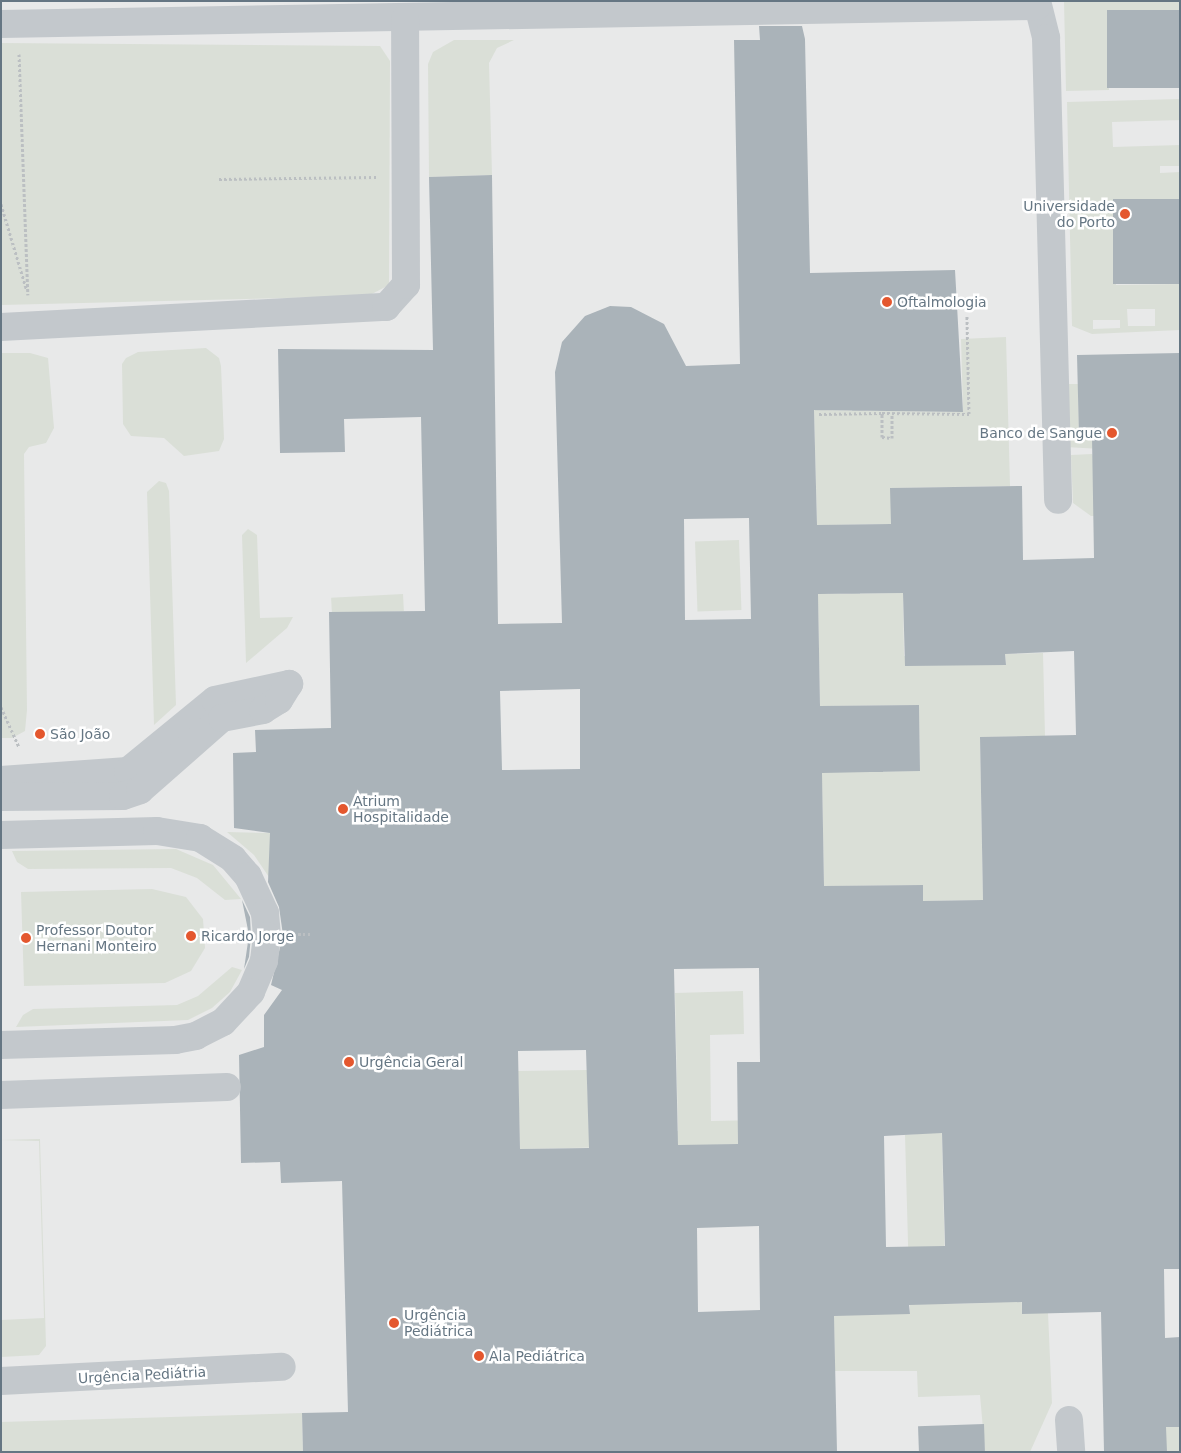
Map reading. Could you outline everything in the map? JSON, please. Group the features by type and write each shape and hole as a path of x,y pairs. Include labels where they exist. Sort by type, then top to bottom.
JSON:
{"lane":[{"path":"25,18 405,20 1037,4 1046,38 1058,500"},
{"path":"1,327 386,307 406,285 405,20"},
{"path":"1,780 128,771 215,700 289,684 279,700 263,710 222,718 140,790 123,796 1,797"},
{"path":"1,835 157,831 200,838 233,859 248,876 264,913 267,936 264,961 252,992 223,1022 196,1036 161,1041 1,1045"},
{"path":"1,1095 227,1087"},
{"name":"Urgência Pediátria","path":"1,1382 282,1368"},
{"path":"1069,1420 1070,1452"}],"path":[{"path":"25,18 28,326"},
{"path":"219,179 407,177"},
{"path":"1,204 28,296"},
{"path":"819,414 969,414 967,315"},
{"path":"882,413 882,437 892,438 892,418 892,408 892,413"},
{"path":"1,706 21,754"}],"shaded area":[{"path":"1,1 1180,1 1180,1452 1,1452"},
{"path":"1064,1 1180,1 1180,10 1107,11 1109,90 1066,91"},
{"path":"454,40 514,40 497,48 489,63 492,175 429,177 428,64 433,52"},
{"path":"1,43 380,46 390,61 389,285 368,296 1,305"},
{"path":"1180,99 1180,120 1112,122 1113,147 1180,145 1180,166 1160,166 1160,173 1180,172 1180,199 1113,201 1116,285 1180,284 1180,330 1092,334 1072,326 1067,102","holes":["1127,309 1155,309 1155,326 1128,326","1093,320 1120,320 1120,328 1093,329"]},
{"path":"1006,337 1010,486 891,488 891,524 826,525 810,532 817,521 814,410 963,412 961,339"},
{"path":"206,348 219,358 221,366 224,439 219,451 184,456 164,438 131,436 123,424 122,364 126,358 138,352"},
{"path":"1,353 30,353 48,358 54,428 46,443 29,447 24,454 27,710 25,731 12,738 1,738"},
{"path":"1064,384 1078,384 1079,437 1120,437 1120,450 1065,447"},
{"path":"1092,454 1120,516 1091,516 1073,503 1071,455"},
{"path":"159,481 166,483 169,491 176,705 154,725 147,492"},
{"path":"248,529 257,535 260,618 293,617 287,628 246,663 242,535"},
{"path":"739,540 741,610 697,611 695,542"},
{"path":"812,590 827,594 903,593 904,656 1006,664 1005,654 1043,653 1045,736 980,737 983,900 923,901 923,885 835,886 816,892 824,881 822,781 815,767 835,772 920,771 919,705 830,706 815,712 820,702 818,600"},
{"path":"403,594 404,611 332,615 331,598"},
{"path":"227,832 270,833 271,880 254,855"},
{"path":"176,849 213,865 241,899 225,900 197,878 171,868 28,869 17,862 12,851"},
{"path":"152,889 186,897 203,919 205,948 191,971 165,983 24,986 21,892"},
{"path":"937,933 946,1304 984,1303 983,1273 1016,1056 1022,1313 1048,1313 1052,1403 1030,1452 985,1452 980,1395 918,1397 917,1371 835,1371 834,1322 828,1312 910,1314 905,1135 929,1133"},
{"path":"232,967 242,970 230,992 212,1008 188,1020 16,1027 23,1015 33,1009 177,1005 198,996"},
{"path":"743,991 744,1034 710,1035 711,1121 762,1120 763,1144 520,1149 518,1071 587,1070 589,1133 678,1131 675,993"},
{"path":"40,1139 46,1346 39,1355 1,1357 1,1320 44,1318 39,1141 1,1140"},
{"path":"302,1413 303,1452 1,1452 1,1422"},
{"path":"1166,1427 1180,1427 1180,1452 1166,1452"}],"building":[{"path":"1107,10 1180,10 1180,88 1107,88"},
{"path":"759,26 802,26 805,39 810,273 955,270 963,412 814,410 817,525 891,524 890,488 1022,486 1023,560 1094,558 1092,437 1079,437 1077,355 1180,353 1180,1269 1164,1269 1165,1338 1180,1337 1180,1427 1166,1427 1167,1452 1104,1452 1101,1312 1022,1314 1022,1302 909,1305 910,1314 834,1316 837,1452 303,1452 302,1413 348,1412 342,1181 281,1183 280,1162 241,1163 239,1055 264,1047 264,1015 282,990 271,985 283,935 279,907 268,882 270,833 234,828 233,753 256,752 255,730 331,728 329,612 425,611 421,417 344,419 345,452 280,453 278,349 433,350 429,177 492,175 498,624 562,623 555,372 562,342 585,316 610,306 631,307 664,324 686,366 740,364 734,40 760,40","holes":["749,518 751,619 685,620 684,519","903,593 905,666 1006,665 1005,654 1074,651 1076,735 980,737 983,900 923,901 923,885 824,886 822,773 920,771 919,705 820,706 818,594","580,689 580,769 502,770 500,691","759,968 760,1062 737,1062 738,1144 678,1145 674,969","586,1050 589,1148 520,1149 518,1051","942,1133 945,1246 886,1247 884,1136","759,1226 760,1310 698,1312 697,1228"]},
{"path":"1113,199 1180,199 1180,284 1113,284"},
{"path":"242,900 250,917 251,936 249,957 244,969 249,935"},
{"path":"984,1424 985,1452 919,1452 918,1426"}],"place":[{"name":"Universidade do Porto","path":"1125,214"},
{"name":"Oftalmologia","path":"887,302"},
{"name":"Banco de Sangue","path":"1112,433"},
{"name":"São João","path":"40,734"},
{"name":"Atrium Hospitalidade","path":"343,809"},
{"name":"Ricardo Jorge","path":"191,936"},
{"name":"Professor Doutor Hernani Monteiro","path":"26,938"},
{"name":"Urgência Geral","path":"349,1062"},
{"name":"Urgência Pediátrica","path":"394,1323"},
{"name":"Ala Pediátrica","path":"479,1356"}]}
